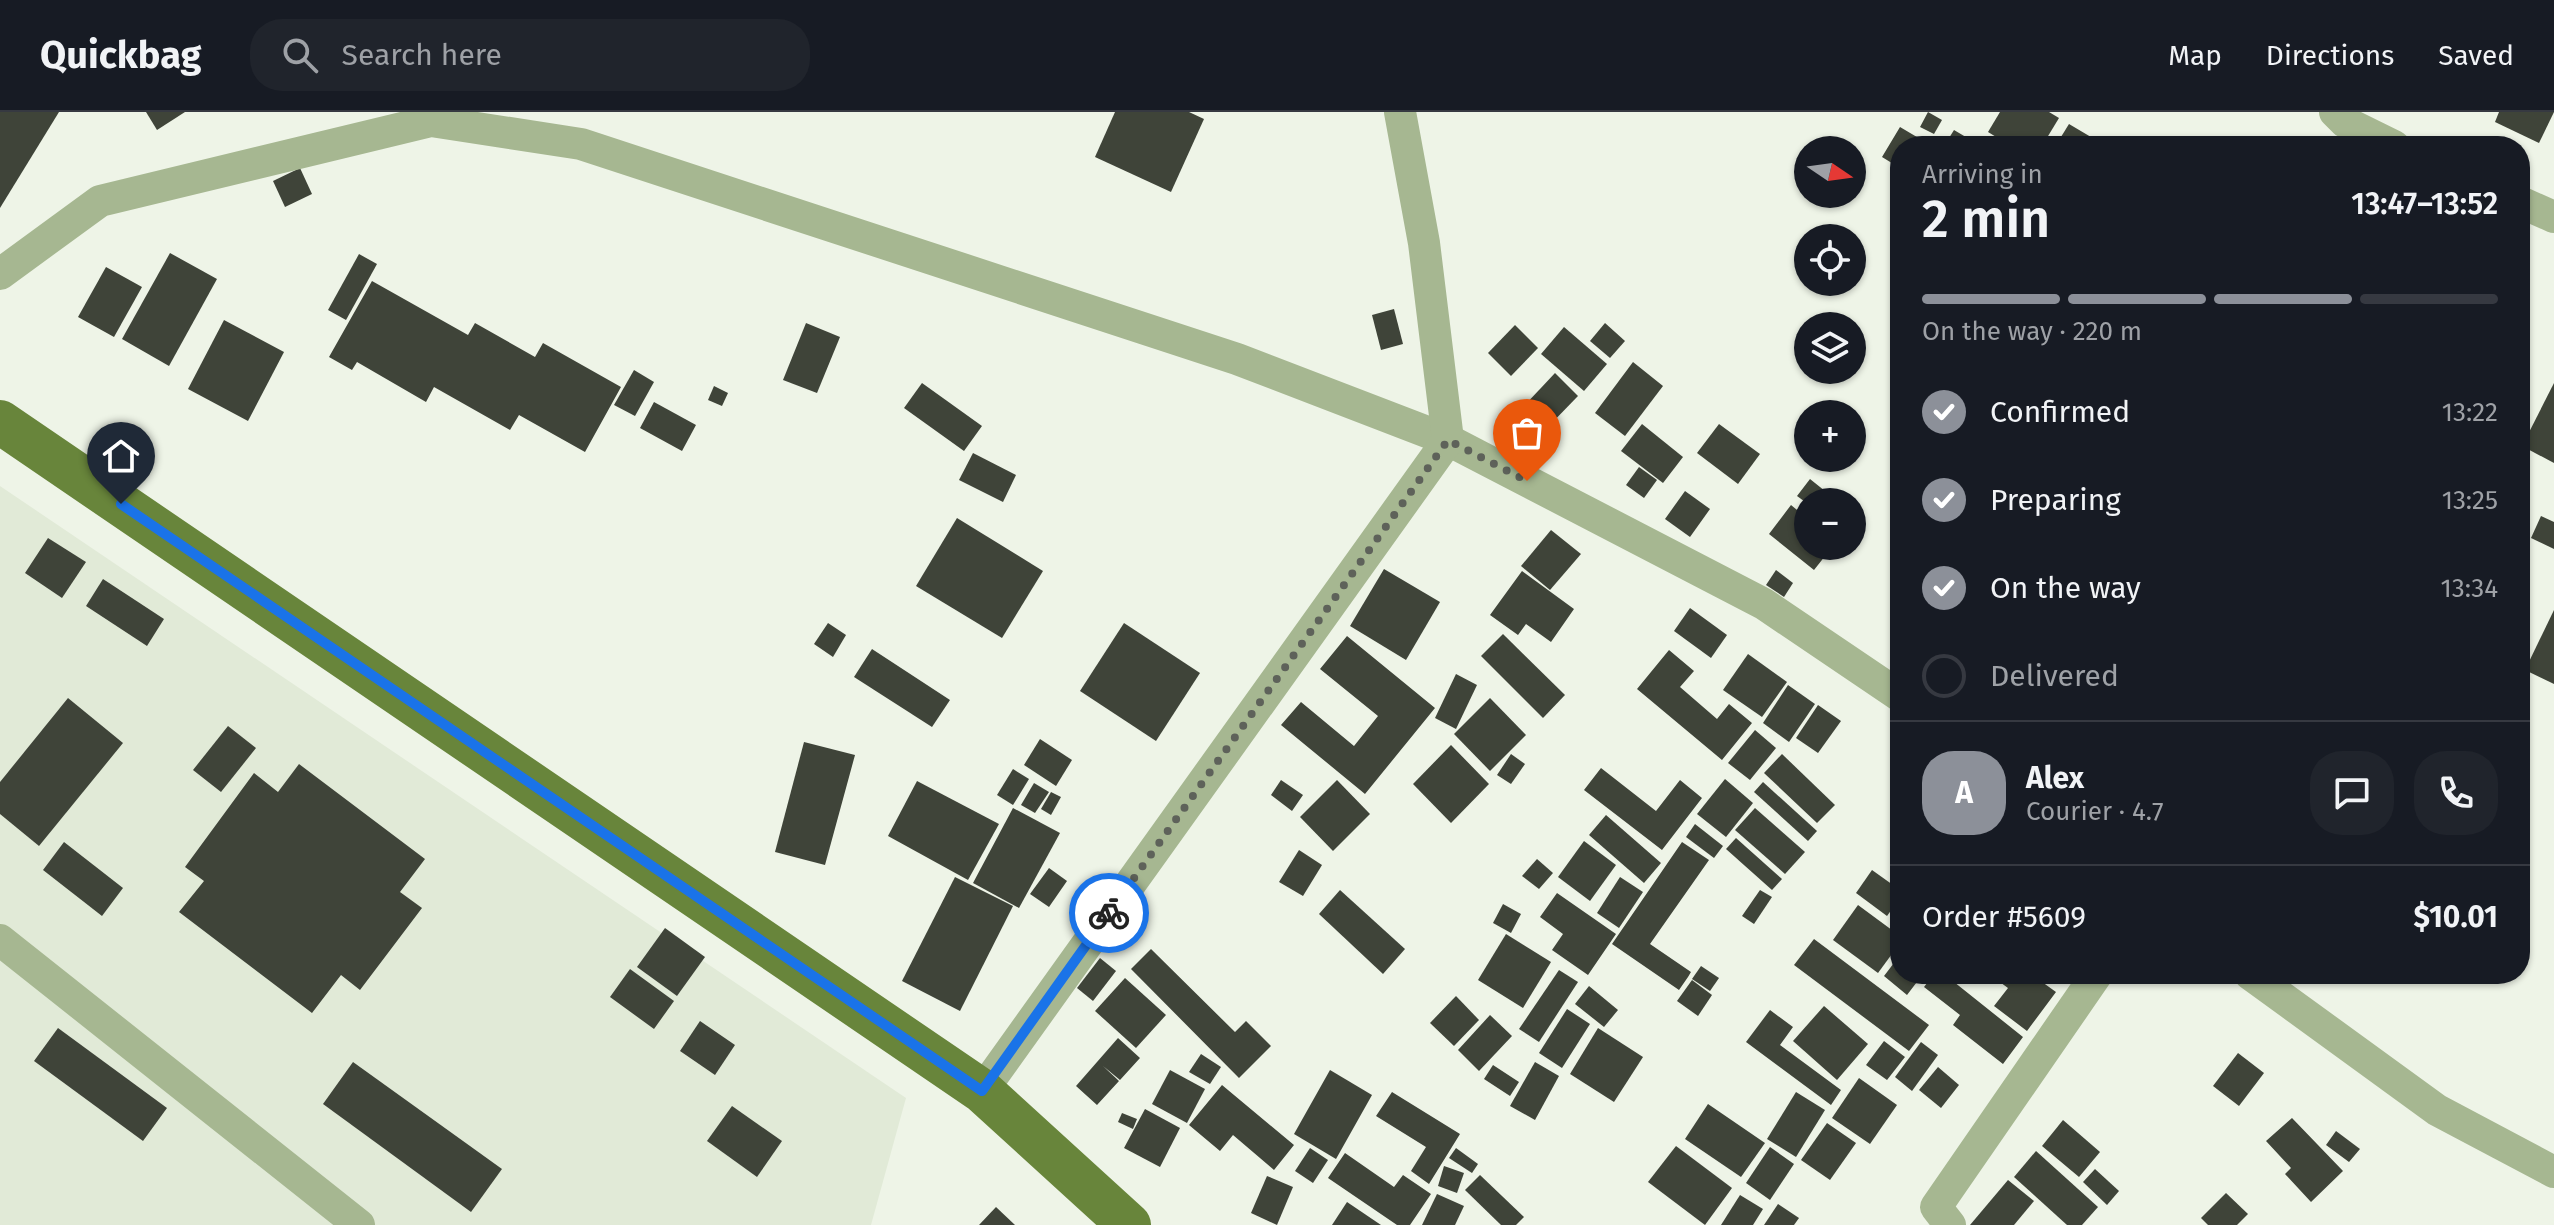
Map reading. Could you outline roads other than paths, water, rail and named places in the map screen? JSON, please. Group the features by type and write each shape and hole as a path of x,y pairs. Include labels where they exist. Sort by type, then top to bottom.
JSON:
{"main road":[{"path":"0,422 982,1091 1129,1225"}],"street":[{"path":"982,1091 1448,440 1424,243 1400,112"},
{"path":"2335,112 2345,122 2374,136"},
{"path":"0,274 100,201 431,121 581,144 1237,359 1448,440 1764,604 1890,689"},
{"path":"2530,206 2554,217"},
{"path":"0,940 359,1225"},
{"path":"1950,1225 1936,1207 2090,984"},
{"path":"2264,984 2437,1110 2554,1172"}]}
